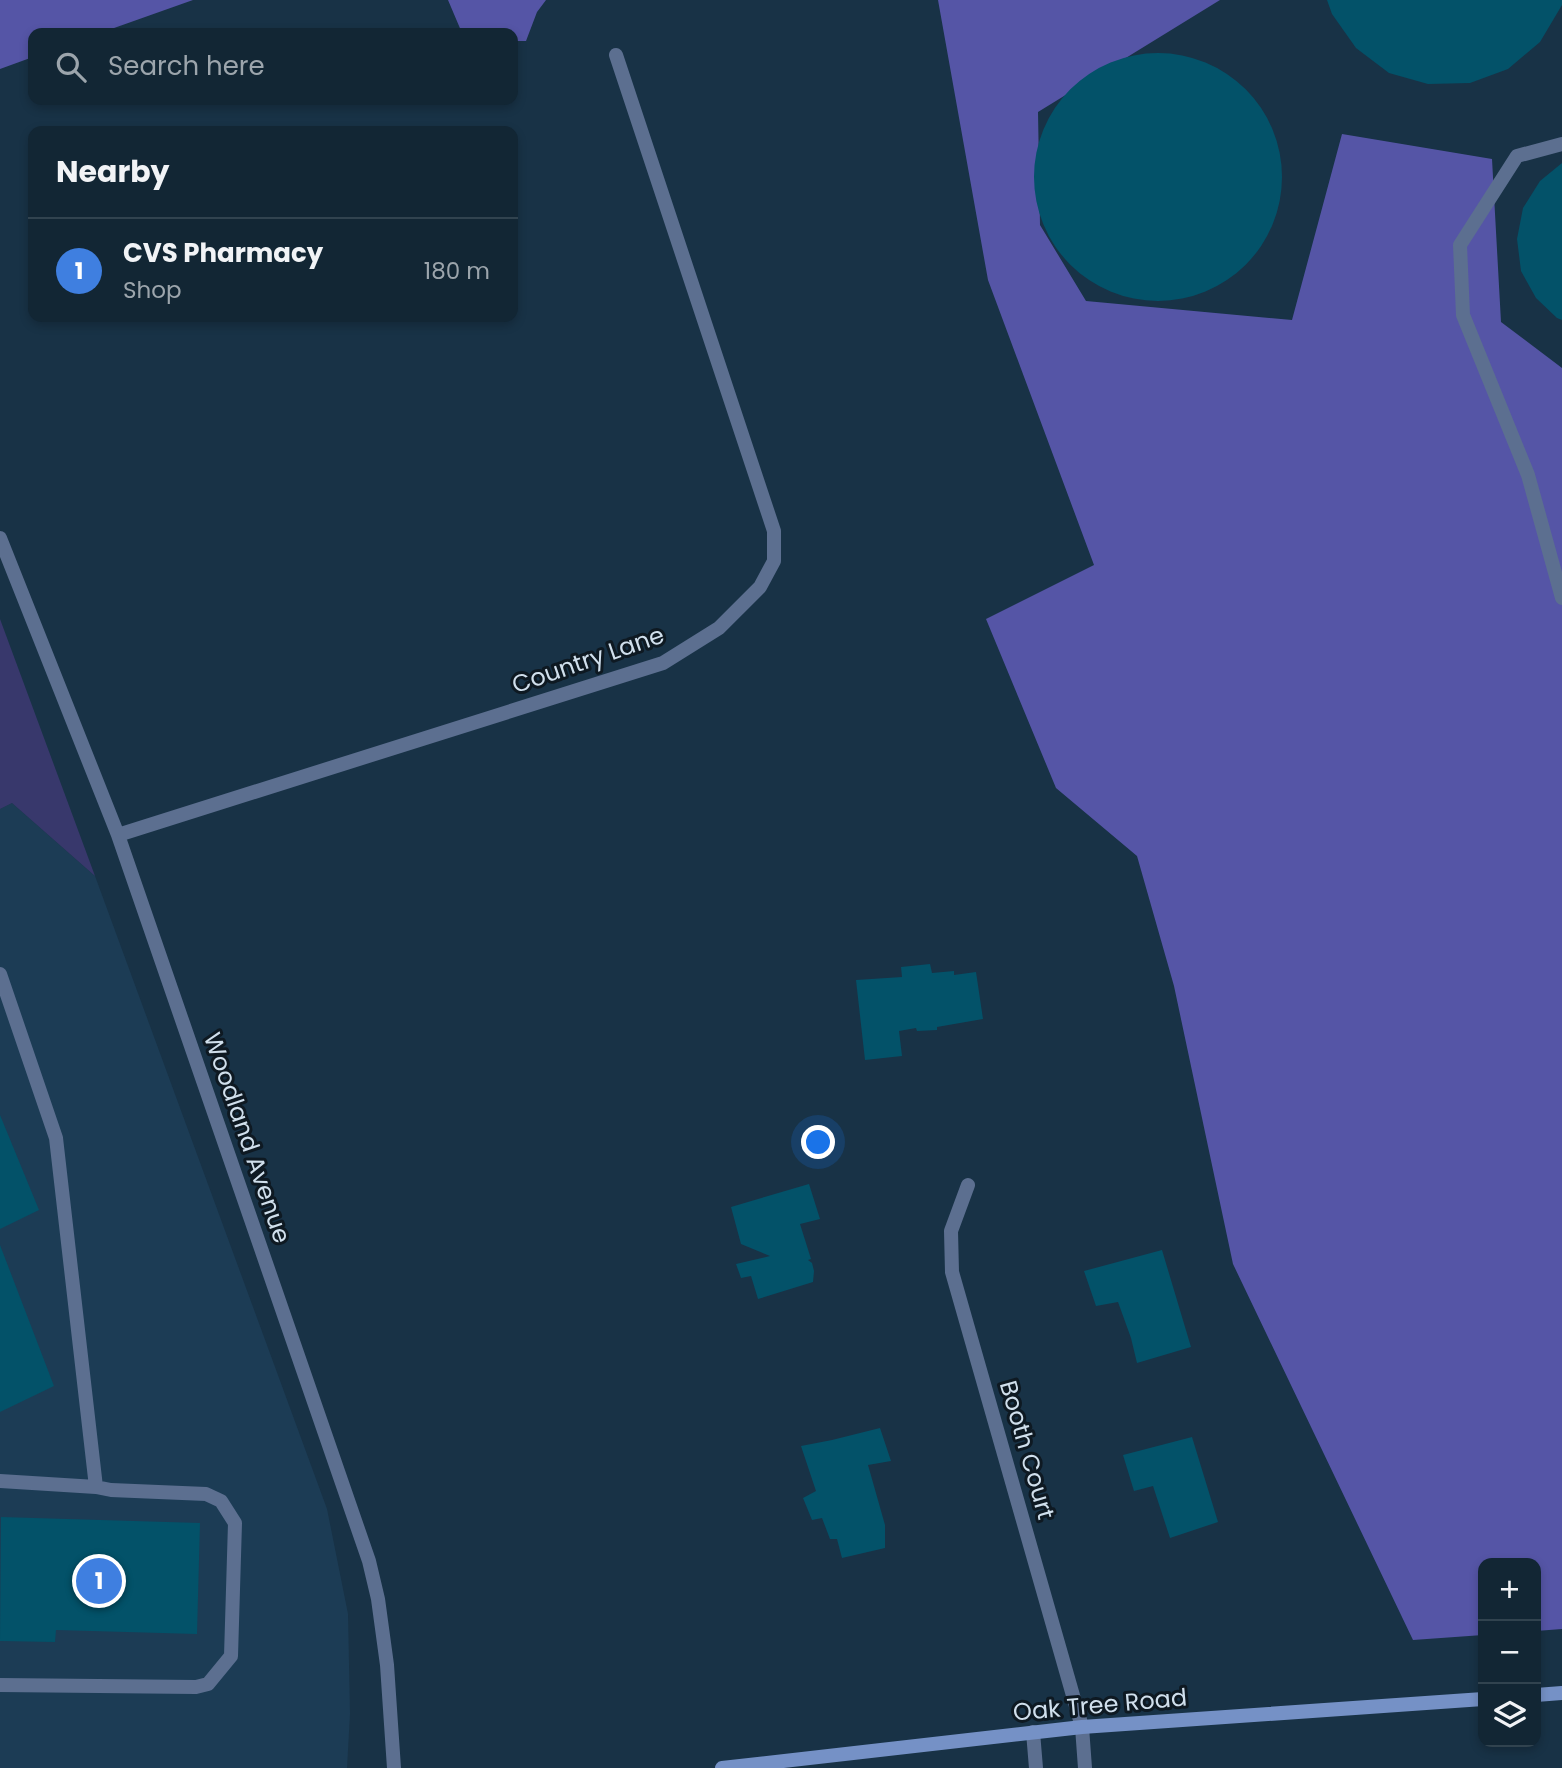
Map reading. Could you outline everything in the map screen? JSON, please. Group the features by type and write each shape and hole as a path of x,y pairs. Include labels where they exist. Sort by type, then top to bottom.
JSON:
{"main road":[{"path":"1541,1695 1562,1693"},
{"name":"Oak Tree Road","path":"722,1768 1082,1727 1478,1699"}],"street":[{"name":"Country Lane","path":"118,835 663,663 719,628 760,587 774,561 774,531 616,55"},
{"path":"1562,144 1517,156 1460,245 1463,315 1528,475 1562,597"},
{"name":"Woodland Avenue","path":"0,538 118,835 369,1561 378,1599 387,1665 394,1768"},
{"path":"0,974 56,1138 96,1487"},
{"name":"Booth Court","path":"968,1185 951,1231 952,1272 1082,1727 1085,1768"},
{"path":"0,1482 206,1494 221,1501 235,1523 231,1656 208,1684 196,1687 0,1685"},
{"path":"1033,1732 1036,1768"}],"shaded area":[{"path":"0,0 193,0 114,28 28,28 28,59 0,69"},
{"path":"448,0 546,0 537,12 526,41 518,41 518,28 460,28"},
{"path":"938,0 1220,0 1038,112 1040,225 1086,301 1292,320 1342,134 1492,159 1501,322 1562,368 1562,1629 1541,1631 1541,1558 1478,1558 1478,1635 1413,1640 1233,1264 1174,986 1137,856 1056,788 986,619 1094,565 988,280"},
{"path":"0,619 95,876 12,803 0,809"},
{"path":"12,803 95,876 327,1509 348,1614 350,1714 347,1768 0,1768 0,809"}],"building":[{"path":"1327,0 1562,0 1562,5 1540,42 1508,69 1470,83 1428,84 1389,73 1356,48 1332,14"},
{"path":"1146,53 1170,53 1217,67 1246,89 1273,129 1280,153 1280,201 1273,225 1246,265 1206,292 1170,301 1146,301 1099,287 1079,273 1062,256 1048,236 1039,213 1034,189 1034,165 1048,118 1062,98 1079,81 1099,67 1122,58"},
{"path":"1562,163 1562,320 1536,298 1521,271 1517,239 1523,208 1540,181"},
{"path":"930,964 932,973 954,971 954,975 976,972 983,1019 937,1027 937,1030 917,1031 916,1028 899,1031 902,1056 865,1060 856,980 902,977 901,967"},
{"path":"0,1115 39,1210 0,1229"},
{"path":"809,1184 820,1219 800,1224 811,1259 808,1260 814,1271 813,1282 758,1299 751,1276 741,1278 736,1264 770,1256 741,1244 731,1207"},
{"path":"0,1245 54,1386 0,1412"},
{"path":"1162,1250 1191,1347 1137,1363 1118,1302 1096,1306 1084,1271"},
{"path":"880,1428 891,1461 868,1465 885,1525 885,1548 842,1558 837,1539 830,1539 822,1518 812,1520 803,1498 816,1491 801,1446"},
{"path":"1192,1437 1218,1522 1170,1538 1153,1486 1134,1491 1123,1455"},
{"path":"1,1517 200,1523 197,1634 56,1630 55,1642 0,1641"}],"place":[{"name":"CVS Pharmacy","path":"99,1581"}]}
